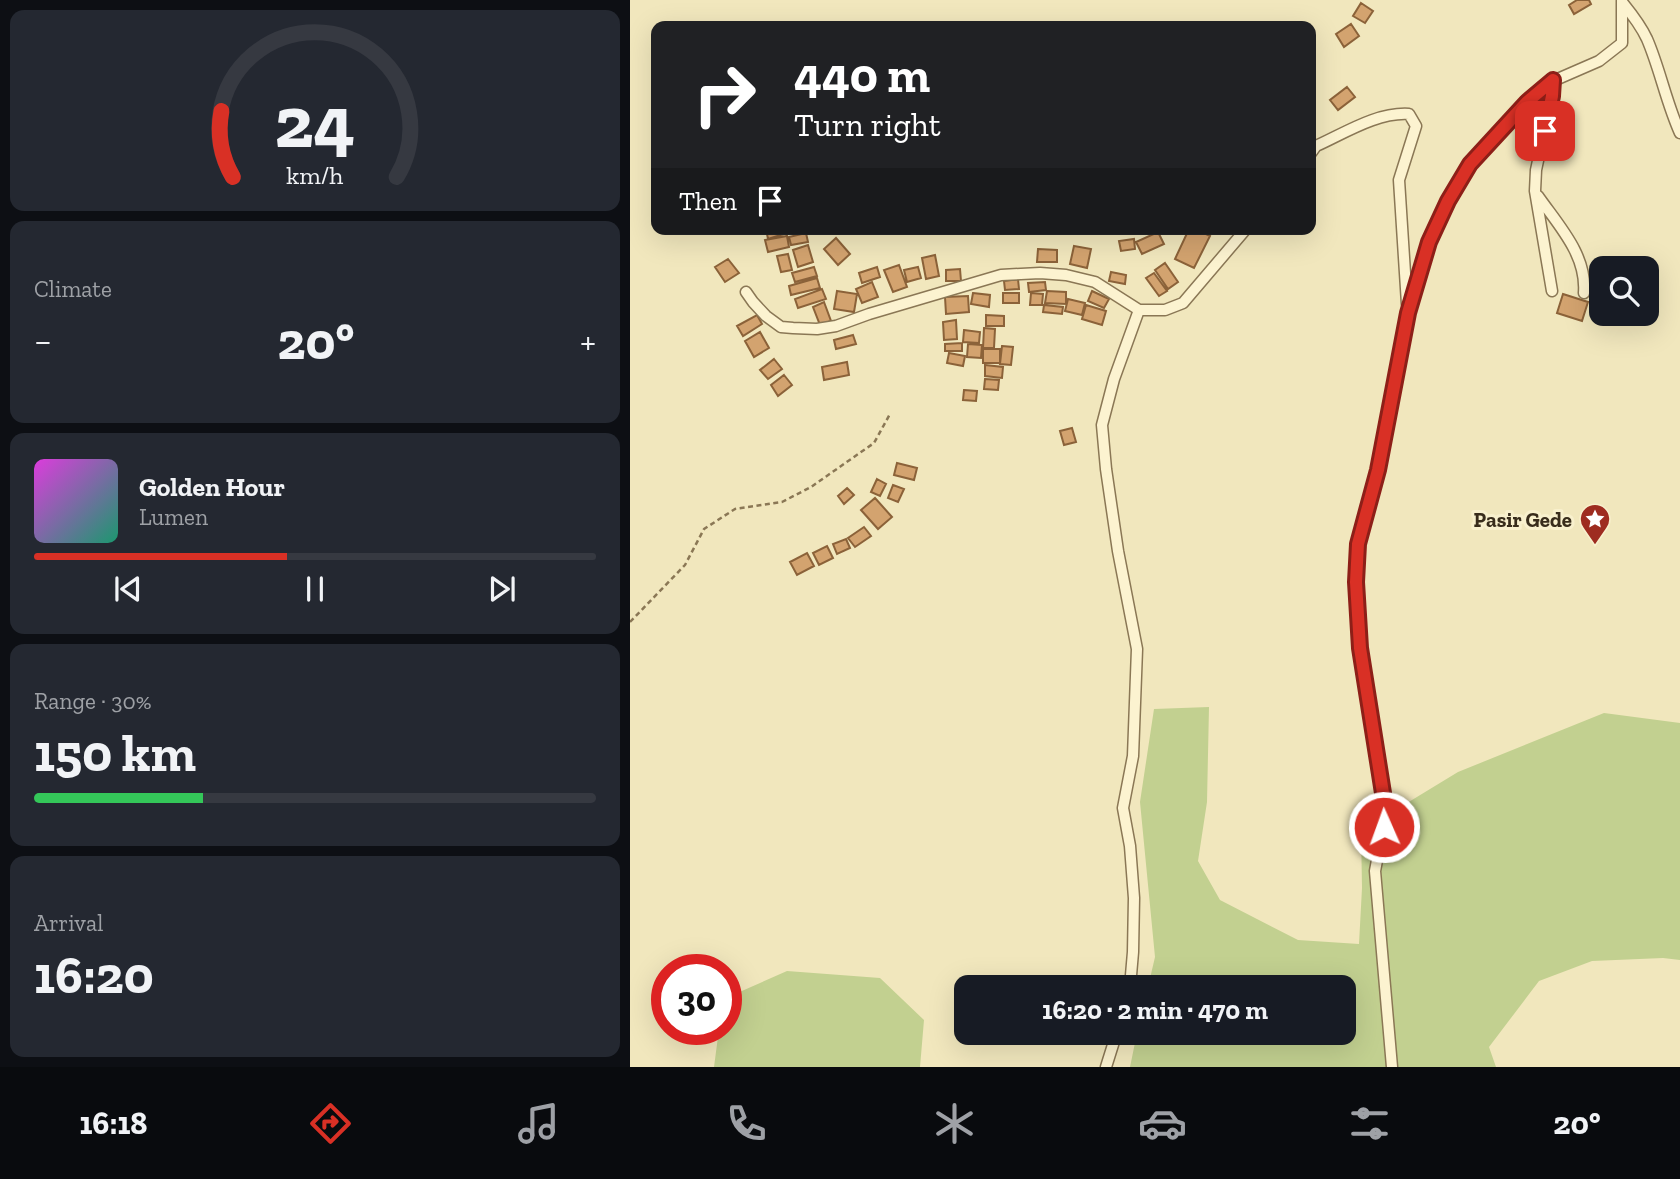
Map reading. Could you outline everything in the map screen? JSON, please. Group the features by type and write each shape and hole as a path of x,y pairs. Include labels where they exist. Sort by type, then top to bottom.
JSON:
{"street":[{"path":"1392,1067 1376,871 1386,812 1360,648 1356,582 1358,544 1378,470 1408,313 1429,242 1448,201 1470,164 1527,102 1553,80 1599,61 1622,43 1622,1"},
{"path":"1622,1 1646,35 1670,111 1680,133"},
{"path":"1552,291 1535,191 1536,170 1553,80"},
{"path":"1316,146 1395,113 1409,114 1413,120 1416,126 1399,180 1408,313"},
{"path":"1535,191 1581,260 1585,278 1584,293"},
{"path":"746,292 766,316 781,327 793,328 817,329 836,326 1001,275 1040,273 1066,275 1095,282 1139,310 1164,310 1183,303 1241,235"},
{"path":"1131,975 1134,898 1124,808 1133,756 1137,649 1118,551 1102,425 1114,379 1139,310"},
{"path":"1106,1067 1113,1045"}],"path":[{"path":"630,622 685,565 704,529 735,509 782,502 811,486 874,443 890,414"}],"green space":[{"path":"1209,707 1207,802 1198,861 1220,900 1298,940 1359,944 1361,831 1458,772 1604,713 1680,723 1680,960 1663,958 1592,961 1539,981 1489,1047 1496,1067 1130,1067 1135,1045 1356,1045 1356,975 1151,975 1155,957 1140,802 1154,709"},
{"path":"787,971 880,978 924,1020 920,1067 714,1067 717,1045 742,1045 742,991"}],"building":[{"path":"1577,0 1589,0 1591,4 1574,14 1569,5"},
{"path":"1361,3 1373,11 1365,23 1353,16"},
{"path":"1351,24 1359,36 1344,47 1336,34"},
{"path":"1347,87 1355,97 1338,110 1330,100"},
{"path":"806,235 808,242 791,245 789,237"},
{"path":"1151,235 1160,235 1164,244 1142,254 1136,242"},
{"path":"1186,235 1210,236 1194,268 1175,259"},
{"path":"787,236 789,247 768,252 765,240"},
{"path":"836,238 850,254 838,265 824,249"},
{"path":"1134,239 1135,249 1121,251 1119,241"},
{"path":"808,245 813,262 798,267 793,250"},
{"path":"1074,246 1091,249 1087,268 1070,264"},
{"path":"1038,249 1057,250 1057,262 1037,262"},
{"path":"788,254 792,270 781,272 777,256"},
{"path":"935,255 939,276 926,279 922,258"},
{"path":"728,259 739,273 725,282 715,267"},
{"path":"1165,263 1178,282 1168,289 1155,270"},
{"path":"899,265 907,287 893,292 884,270"},
{"path":"814,267 817,276 795,282 792,273"},
{"path":"877,267 880,277 862,283 859,273"},
{"path":"918,267 921,278 907,282 904,270"},
{"path":"960,269 961,281 946,281 946,270"},
{"path":"1111,272 1126,275 1125,284 1109,281"},
{"path":"1154,273 1167,291 1159,296 1146,278"},
{"path":"817,278 820,288 791,295 789,286"},
{"path":"1018,279 1019,289 1005,290 1004,281"},
{"path":"872,282 878,297 862,303 856,289"},
{"path":"1045,282 1046,290 1029,292 1028,283"},
{"path":"822,289 826,299 798,308 795,299"},
{"path":"837,291 857,294 854,312 834,309"},
{"path":"1047,291 1066,292 1066,304 1045,303"},
{"path":"1092,291 1109,299 1104,308 1088,301"},
{"path":"973,293 990,295 989,307 971,304"},
{"path":"1003,293 1019,293 1019,303 1003,303"},
{"path":"1031,293 1043,294 1042,305 1030,305"},
{"path":"1563,294 1588,302 1582,321 1557,313"},
{"path":"968,296 969,312 946,314 945,297"},
{"path":"1068,299 1085,303 1082,315 1065,311"},
{"path":"824,302 831,321 820,325 813,307"},
{"path":"1044,305 1063,307 1062,314 1043,312"},
{"path":"1086,305 1106,311 1102,325 1082,319"},
{"path":"757,315 762,324 743,336 737,326"},
{"path":"986,315 1004,316 1004,326 986,326"},
{"path":"956,320 957,339 944,340 943,322"},
{"path":"984,328 995,329 994,348 983,348"},
{"path":"964,330 980,332 979,343 963,342"},
{"path":"760,332 769,348 754,357 745,341"},
{"path":"853,335 856,344 836,349 834,340"},
{"path":"962,343 962,351 945,351 945,344"},
{"path":"968,344 982,345 981,358 967,357"},
{"path":"1002,346 1013,347 1011,365 1000,364"},
{"path":"983,349 1000,349 1000,363 983,363"},
{"path":"949,353 965,356 963,366 947,363"},
{"path":"774,359 782,369 768,379 760,370"},
{"path":"847,362 849,375 824,380 822,367"},
{"path":"985,365 1003,367 1002,378 985,376"},
{"path":"784,375 792,385 778,396 771,385"},
{"path":"985,379 999,380 998,390 984,389"},
{"path":"964,390 977,391 976,401 963,400"},
{"path":"1072,428 1076,442 1064,445 1060,431"},
{"path":"897,463 917,468 914,480 894,475"},
{"path":"877,479 886,484 880,496 871,492"},
{"path":"893,485 904,489 898,502 888,498"},
{"path":"847,488 854,495 844,504 838,496"},
{"path":"875,498 892,517 878,529 861,510"},
{"path":"864,527 871,536 855,547 848,538"},
{"path":"846,539 850,548 837,554 833,544"},
{"path":"827,546 833,558 819,565 813,553"},
{"path":"807,553 814,566 797,575 790,562"}],"place":[{"name":"Pasir Gede","path":"1595,546"}],"route":[{"path":"1384,827 1386,812 1360,648 1356,582 1358,544 1378,470 1408,313 1429,242 1448,201 1470,164 1527,102 1553,80 1545,131"}]}
